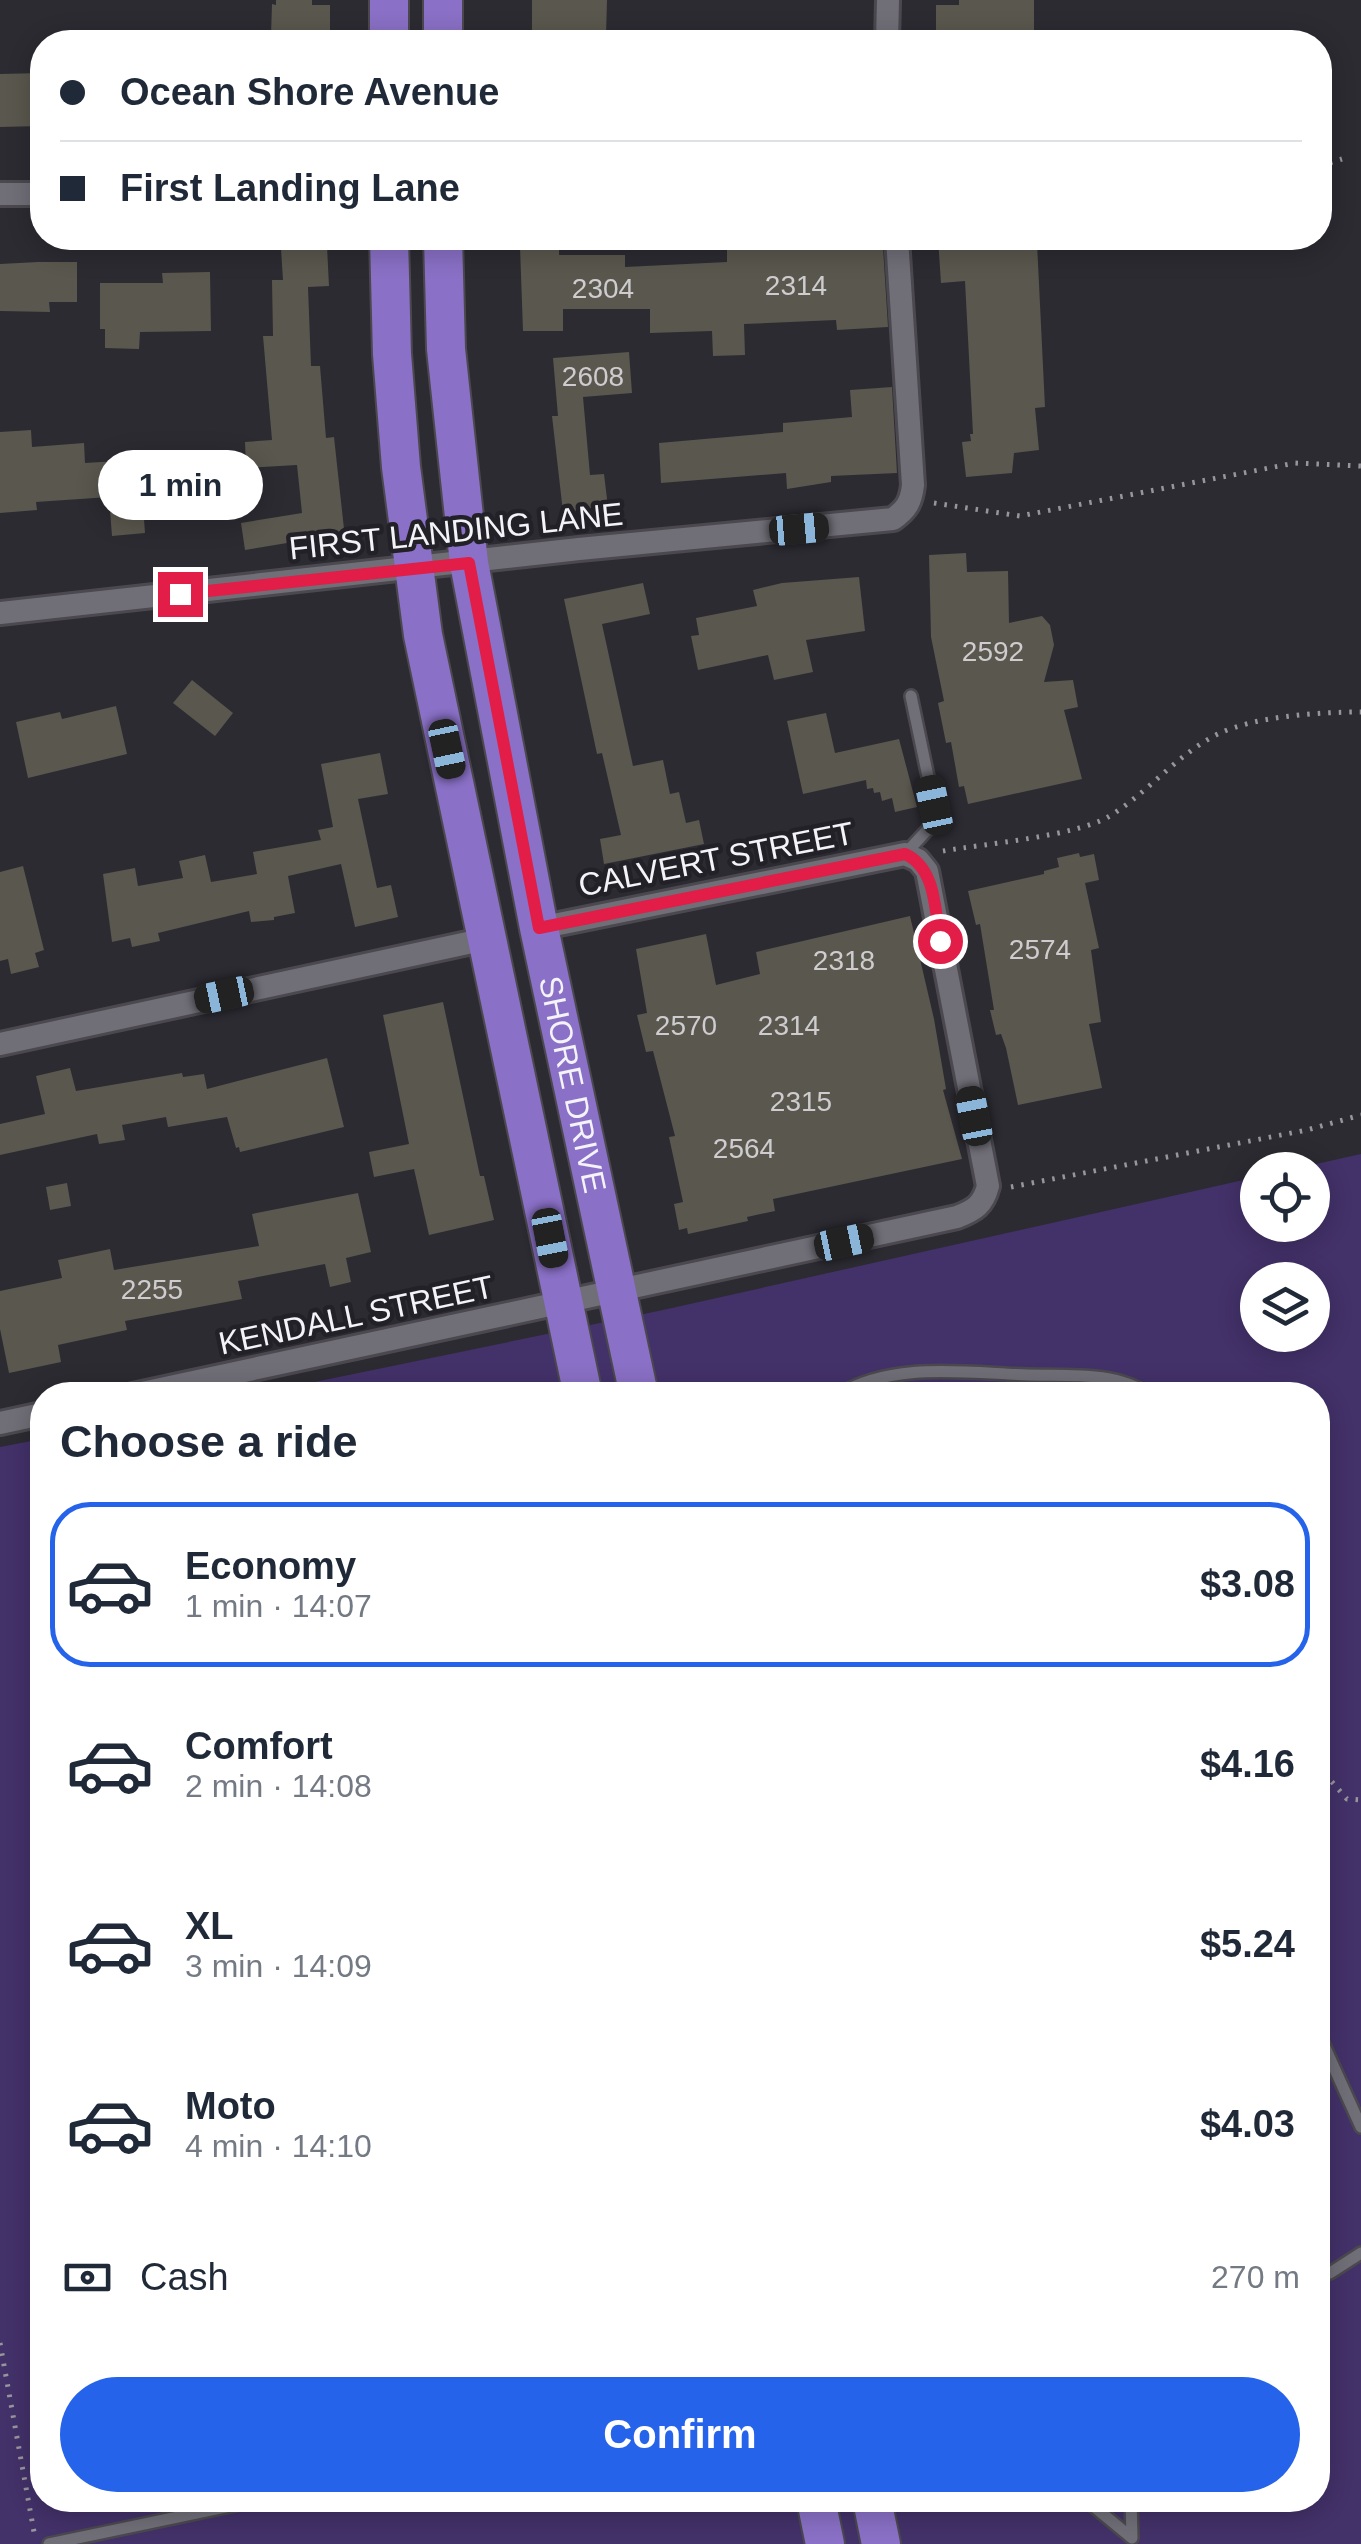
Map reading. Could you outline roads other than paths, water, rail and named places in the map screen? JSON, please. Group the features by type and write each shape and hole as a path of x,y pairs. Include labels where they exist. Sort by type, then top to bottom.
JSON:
{"highway":[{"path":"389,0 389,30"},
{"path":"443,0 443,30"},
{"name":"SHORE DRIVE","path":"389,250 395,390 423,635 580,1382"},
{"name":"SHORE DRIVE","path":"444,250 446,350 469,563 539,928 636,1382"},
{"path":"818,2512 825,2544"},
{"path":"875,2512 882,2544"}],"street":[{"path":"888,0 888,30"},
{"path":"0,194 30,194"},
{"name":"FIRST LANDING LANE","path":"0,613 579,549 893,519 911,500 913,485 899,250"},
{"name":"CALVERT STREET","path":"539,928 905,854"},
{"name":"KENDALL STREET","path":"194,1382 957,1218 975,1210 984,1200 988,1186 927,871 918,860 905,854"},
{"path":"0,1044 486,939"},
{"path":"0,1423 30,1417"}],"lane":[{"path":"905,854 931,826 934,805 911,696"},
{"path":"869,1382 959,1371 1094,1377 1115,1382"},
{"path":"1330,2059 1361,2127"},
{"path":"1330,2272 1361,2253"},
{"path":"48,2544 201,2512"},
{"path":"1101,2512 1132,2538 1132,2512"}]}
